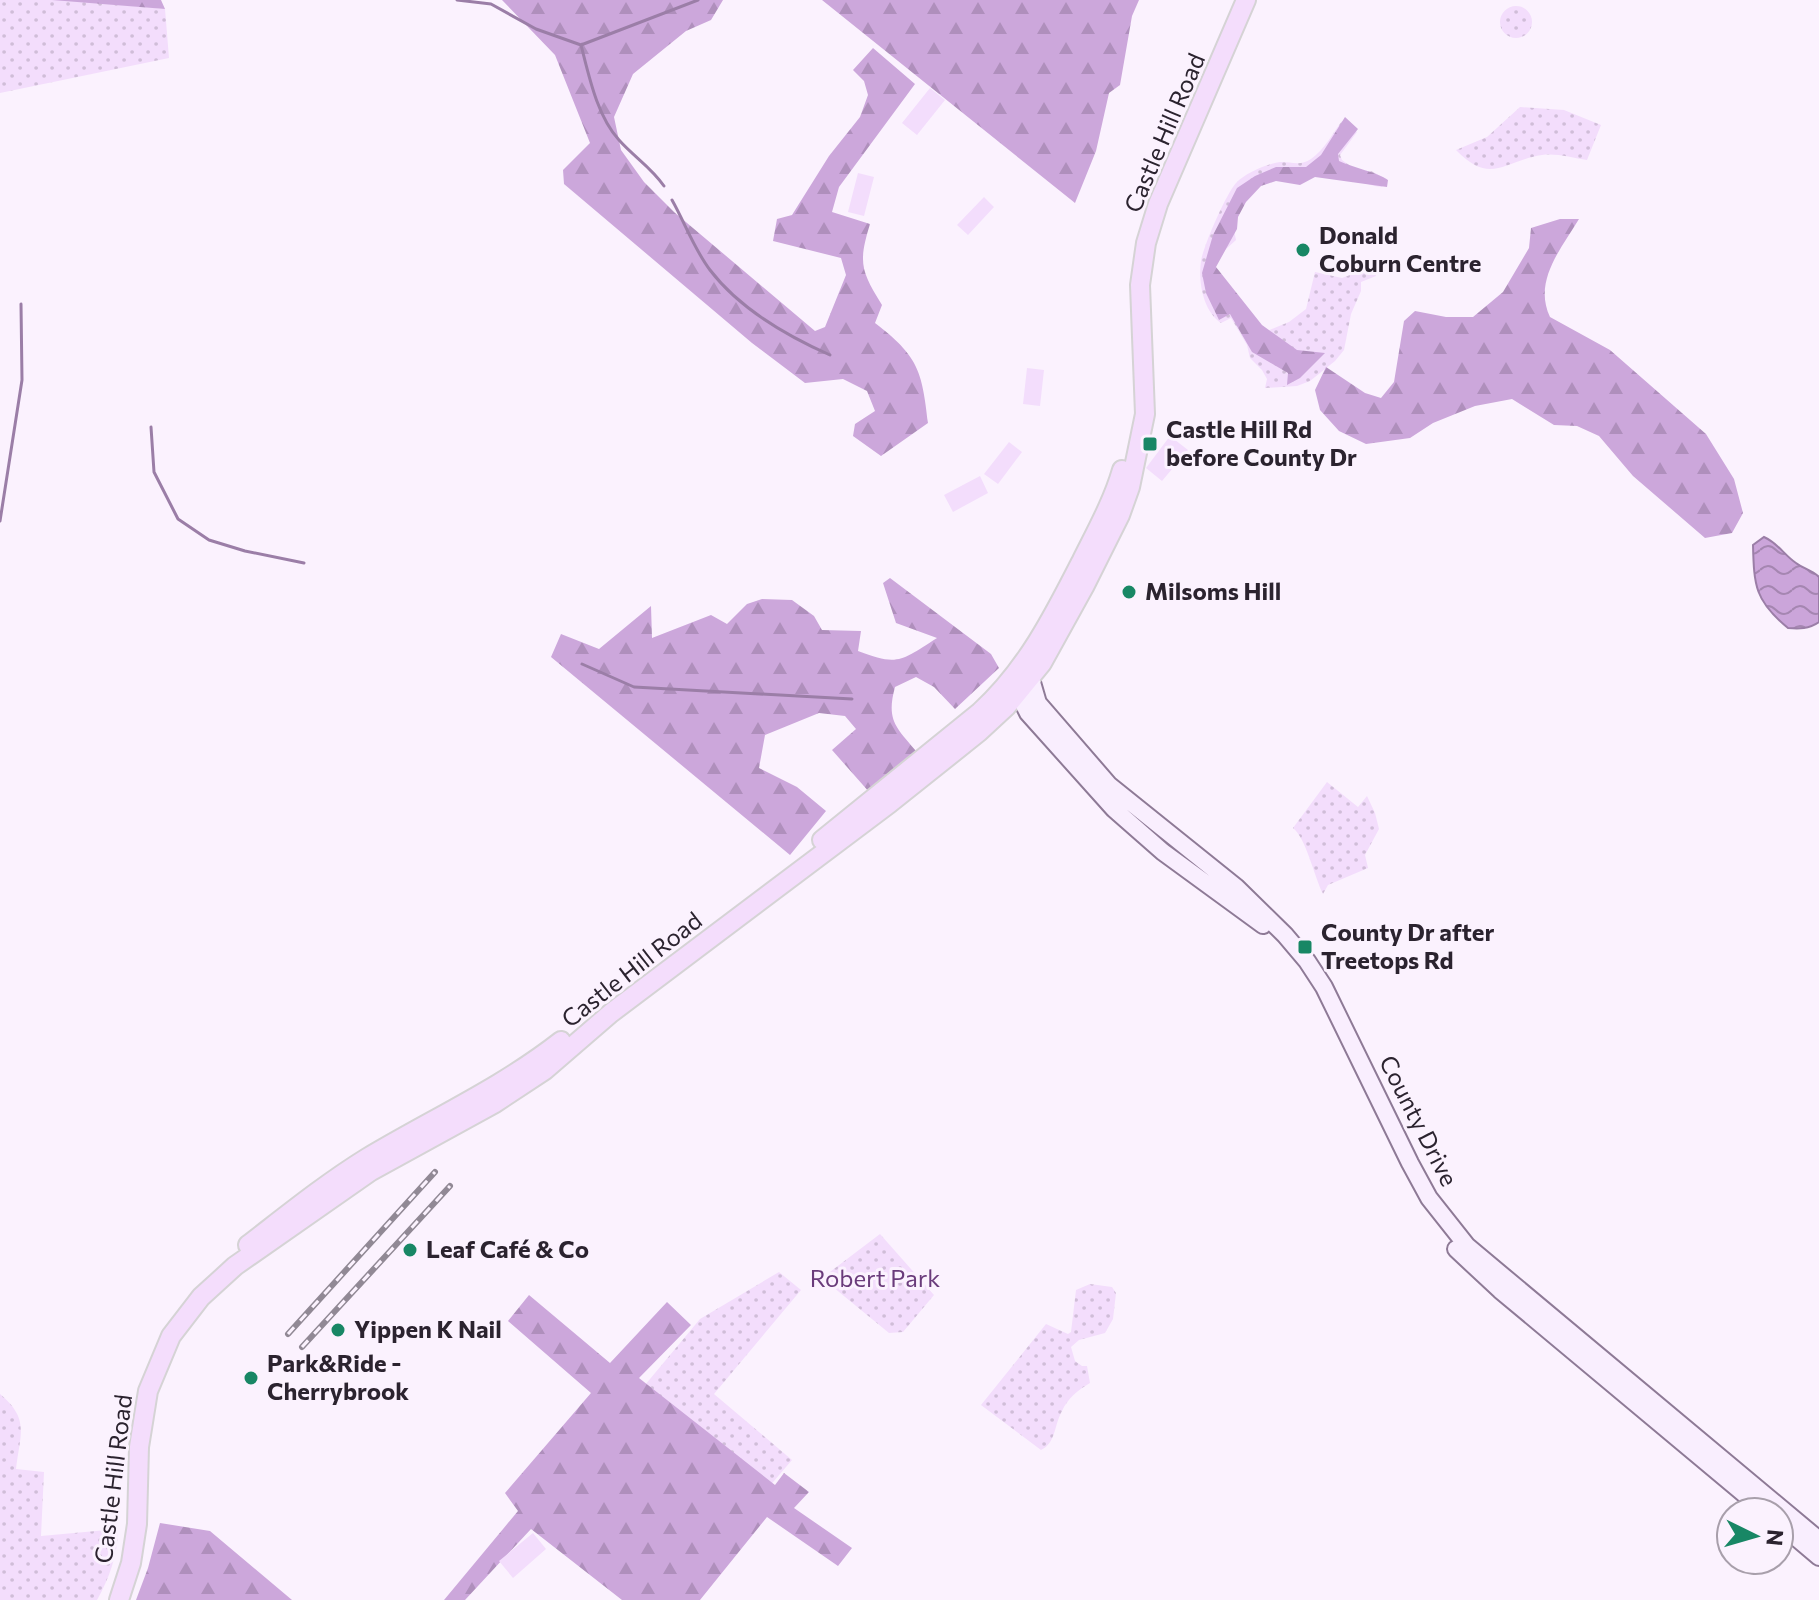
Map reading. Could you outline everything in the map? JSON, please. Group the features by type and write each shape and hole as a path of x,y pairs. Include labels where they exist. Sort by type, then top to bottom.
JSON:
{"main road":[{"name":"Castle Hill Road","path":"119,1600 135,1542 139,1447 148,1391 171,1336 201,1297 235,1266 361,1178 495,1103 545,1070 611,1013 890,803 994,719 1029,674 1119,481 1133,430 1142,335 1140,285 1152,222 1246,0"},
{"name":"Castle Hill Road","path":"110,1600 121,1566 129,1522 131,1429 135,1404 159,1340 194,1291 213,1272 327,1185 368,1158 481,1096 538,1059 752,896 1029,674"},
{"name":"County Drive","path":"1029,674 1028,713 1114,809 1163,852 1262,924 1299,967 1339,1039 1421,1203 1459,1253 1747,1496"},
{"name":"County Drive","path":"1029,674 1038,703 1109,785 1236,887 1307,961 1324,987 1410,1163 1447,1224 1467,1246 1819,1540"},
{"path":"1795,1537 1819,1557"}],"green space":[{"path":"0,0 72,0 165,9 169,58 0,93"},
{"path":"52,0 161,0 165,9"},
{"path":"502,0 723,0 711,20 686,31 633,74 614,117 621,150 644,182 674,212 815,331 825,327 846,275 841,258 773,241 777,219 792,215 829,156 860,117 868,95 864,81 853,70 873,48 915,84 839,187 832,212 870,224 863,258 866,275 882,305 875,323 901,345 915,366 923,390 928,423 881,456 853,436 855,424 875,411 867,391 843,379 805,383 752,343 564,184 563,170 590,143 555,55"},
{"path":"822,0 1139,0 1132,16 1120,85 1109,93 1096,151 1075,203"},
{"path":"1516,6 1527,11 1532,22 1527,33 1516,38 1505,33 1500,22 1505,11"},
{"path":"930,88 945,100 917,135 902,123"},
{"path":"1520,107 1564,110 1601,125 1587,160 1542,155 1488,169 1468,161 1456,150 1487,137"},
{"path":"1345,117 1358,129 1338,154 1339,161 1383,177 1388,180 1387,187 1315,177 1300,185 1276,181 1261,186 1246,202 1238,217 1237,229 1216,267 1262,325 1297,350 1325,353 1300,378 1287,385 1288,373 1252,352 1230,314 1219,320 1206,293 1202,273 1213,235 1237,188 1276,167 1306,167 1321,155"},
{"path":"1342,121 1357,132 1340,155 1342,160 1363,175 1371,171 1387,179 1382,187 1333,172 1258,183 1232,220 1236,240 1225,250 1214,269 1262,333 1289,322 1306,309 1315,272 1342,278 1374,266 1376,276 1361,282 1344,350 1335,361 1310,381 1297,386 1265,388 1267,379 1250,358 1247,345 1231,318 1221,323 1206,304 1200,278 1203,254 1221,209 1240,179 1270,164 1300,163 1311,159"},
{"path":"858,173 874,177 864,216 848,212"},
{"path":"984,197 994,207 968,235 957,225"},
{"path":"1560,219 1579,219 1557,254 1547,278 1546,304 1550,317 1610,350 1706,434 1734,479 1743,513 1732,533 1705,538 1633,476 1599,436 1577,426 1554,425 1512,399 1475,406 1433,423 1410,438 1366,444 1339,431 1320,410 1315,390 1326,367 1365,393 1381,398 1394,382 1404,321 1415,311 1446,317 1473,317 1503,292 1529,248 1531,228"},
{"path":"1027,368 1044,370 1040,406 1023,404"},
{"path":"1170,436 1188,450 1162,481 1146,468"},
{"path":"1009,442 1022,452 998,484 984,474"},
{"path":"980,476 988,493 953,512 944,495"},
{"path":"890,578 991,654 999,668 955,709 934,687 916,677 895,687 892,715 903,736 916,751 870,793 832,750 856,729 845,716 819,713 765,735 759,768 797,787 826,811 790,855 551,657 561,634 599,649 651,606 652,638 711,615 727,624 747,604 762,599 792,600 814,616 822,630 861,631 858,651 883,659 900,659 937,638 896,623 883,583"},
{"path":"1327,782 1358,807 1367,796 1379,829 1365,855 1368,868 1328,885 1323,894 1306,849 1293,828"},
{"name":"Robert Park","path":"880,1234 934,1295 903,1332 889,1333 822,1278"},
{"path":"779,1272 801,1290 714,1394 792,1460 768,1488 645,1385 700,1319"},
{"path":"1090,1284 1112,1287 1116,1293 1113,1319 1105,1333 1079,1340 1071,1347 1075,1361 1087,1366 1090,1383 1067,1402 1052,1438 1041,1450 981,1405 1046,1324 1068,1334 1071,1332 1076,1290"},
{"path":"529,1295 610,1363 667,1302 691,1325 639,1378 775,1485 784,1473 809,1492 794,1508 852,1548 838,1566 767,1517 700,1600 622,1600 531,1529 465,1600 444,1600 518,1511 505,1493 591,1393 508,1321"},
{"path":"0,1394 16,1411 21,1428 16,1469 44,1472 41,1536 118,1529 112,1566 97,1600 0,1600"},
{"path":"160,1523 210,1531 292,1600 136,1600"},
{"path":"533,1533 546,1549 513,1578 499,1561"}],"water":[{"path":"1764,537 1819,577 1819,622 1804,628 1788,628 1763,601 1754,571 1753,545"}],"waterway":[{"path":"457,0 491,4 536,29 581,45 698,0"},
{"path":"581,45 595,95 611,130 664,186"},
{"path":"672,200 710,270 735,297 765,320 830,355"},
{"path":"0,521 22,380 21,304"},
{"path":"151,427 154,472 178,519 209,540 304,563"},
{"path":"582,664 634,687 852,699"}],"railway":[{"path":"288,1334 435,1172"},
{"path":"302,1347 450,1186"}],"place":[{"name":"Donald Coburn Centre","path":"1303,250"},
{"name":"Castle Hill Rd before County Dr","path":"1150,444"},
{"name":"Milsoms Hill","path":"1129,592"},
{"name":"County Dr after Treetops Rd","path":"1305,947"},
{"name":"Leaf Café & Co","path":"410,1250"},
{"name":"Yippen K Nail","path":"338,1330"},
{"name":"Park&Ride - Cherrybrook","path":"251,1378"}]}
